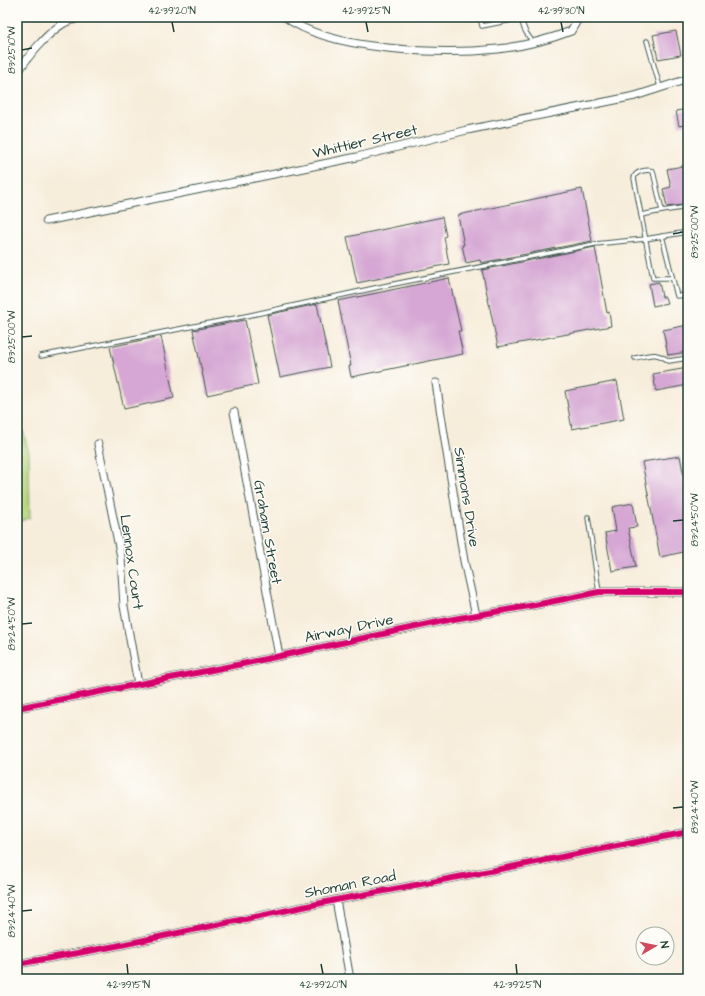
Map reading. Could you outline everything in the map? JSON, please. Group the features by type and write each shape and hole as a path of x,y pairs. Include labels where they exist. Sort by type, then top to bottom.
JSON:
{"street":[{"path":"17,74 22,64 44,39 64,23 82,17"},
{"path":"285,17 312,32 352,43 406,50 465,52 499,49 549,40 571,31 579,17"},
{"name":"Whittier Street","path":"46,221 357,157 467,130 635,96 688,79"},
{"name":"Simmons Drive","path":"436,383 464,561 476,615"},
{"name":"Graham Street","path":"234,412 279,656"},
{"name":"Lennox Court","path":"98,444 121,557 124,606 138,684"},
{"name":"Airway Drive","path":"17,708 476,615 599,592 688,592"},
{"name":"Shoman Road","path":"17,964 123,944 336,900 688,832"},
{"path":"336,900 350,979"}],"lane":[{"path":"480,17 482,26 525,17"},
{"path":"525,17 522,24 534,43"},
{"path":"646,41 660,88"},
{"path":"662,211 653,171 650,170 634,175 653,278 672,278"},
{"path":"641,215 688,207"},
{"path":"41,356 246,316 384,286 588,246 688,232"},
{"path":"662,236 676,296 688,295"},
{"path":"635,358 656,354 669,361 688,358"},
{"path":"588,517 599,592"}],"green space":[{"path":"17,411 29,452 30,518 17,522"}],"building":[{"path":"676,31 681,55 658,59 653,35"},
{"path":"688,109 688,124 679,126 676,111"},
{"path":"688,165 688,204 667,207 663,189 671,187 667,169"},
{"path":"582,189 592,241 481,263 480,260 466,263 458,215"},
{"path":"442,217 449,264 357,283 347,237"},
{"path":"595,247 607,313 609,312 611,326 498,347 482,270"},
{"path":"449,278 461,331 458,331 463,354 351,377 349,366 351,366 338,301"},
{"path":"659,282 662,297 665,297 667,303 653,306 649,284"},
{"path":"317,304 330,367 280,377 267,315"},
{"path":"245,320 258,384 207,395 193,330"},
{"path":"688,325 688,352 668,355 663,330"},
{"path":"161,336 174,398 124,409 110,347"},
{"path":"688,368 688,385 656,391 653,374"},
{"path":"617,381 624,419 572,429 565,391"},
{"path":"680,456 688,498 688,551 660,557 642,462"},
{"path":"633,503 637,527 628,528 636,567 612,571 605,533 616,531 612,507"}],"cycle path":[{"path":"17,708 247,663 448,620 599,592 688,592"},
{"path":"17,964 116,946 336,900 688,832"}]}
